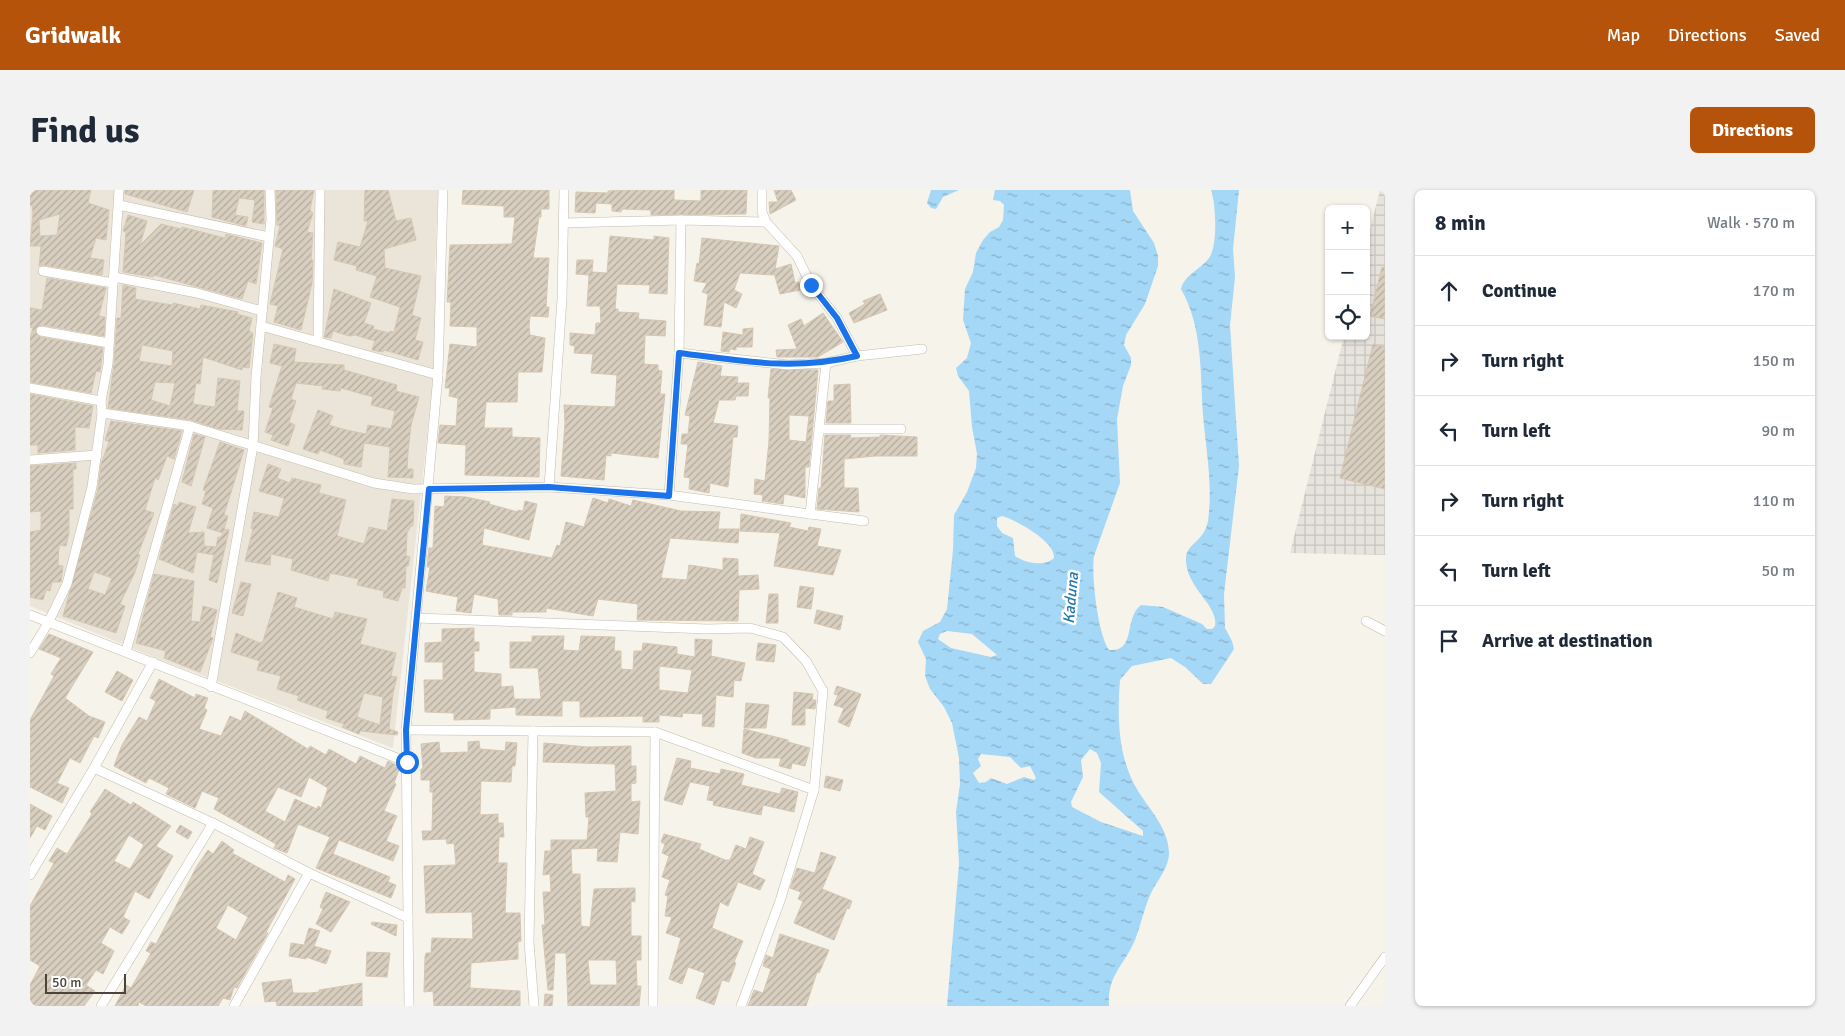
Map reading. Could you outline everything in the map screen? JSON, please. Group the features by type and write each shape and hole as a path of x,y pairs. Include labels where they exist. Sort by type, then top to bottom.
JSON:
{"street":[{"path":"30,653 48,623 67,584 92,487 109,343 119,190"},
{"path":"211,687 253,446 269,237 270,190"},
{"path":"318,341 320,190"},
{"path":"409,1006 406,730 438,375 443,190"},
{"path":"549,487 562,299 564,190"},
{"path":"762,190 762,212 766,222 797,256 811,285 837,318 857,356"},
{"path":"118,204 269,237"},
{"path":"564,223 681,220 766,222"},
{"path":"669,496 679,353 681,220"},
{"path":"43,271 197,293 262,311"},
{"path":"261,326 438,375"},
{"path":"41,331 109,343"},
{"path":"679,353 772,365 826,363 857,356 922,349"},
{"path":"810,514 826,363"},
{"path":"30,388 101,401"},
{"path":"102,413 190,426 374,484 413,489 549,487 669,496 864,521"},
{"path":"126,651 190,426"},
{"path":"819,429 900,428"},
{"path":"30,460 97,455"},
{"path":"30,615 407,762"},
{"path":"417,618 707,629 750,628 783,637 806,660 823,691 814,790 780,901 741,1006"},
{"path":"1366,621 1385,631"},
{"path":"30,875 94,768 153,662"},
{"path":"406,730 655,732 814,790"},
{"path":"533,731 530,942 534,1006"},
{"path":"653,1006 655,732"},
{"path":"94,768 213,822 309,873 408,918"},
{"path":"101,1006 213,822"},
{"path":"234,1006 309,873"},
{"path":"1350,1006 1385,957"}],"shaded area":[{"path":"30,190 438,190 435,267 436,355 393,748 161,660 30,606"},
{"path":"1380,190 1385,190 1385,555 1290,553 1343,340 1370,340 1370,229"}],"water":[{"path":"931,190 959,190 943,197 936,209 931,208 927,203"},
{"name":"Kaduna","path":"995,190 1130,190 1133,211 1154,243 1158,256 1158,266 1145,304 1126,335 1124,345 1131,358 1131,365 1123,386 1117,419 1120,483 1094,556 1096,604 1105,642 1109,650 1118,649 1123,646 1127,640 1132,618 1141,605 1163,607 1202,624 1207,629 1212,629 1215,626 1215,618 1212,611 1187,569 1187,553 1206,528 1210,494 1197,334 1188,304 1181,289 1189,276 1206,262 1212,252 1215,225 1211,190 1239,190 1233,249 1235,277 1230,325 1239,466 1224,594 1225,628 1234,649 1211,684 1203,684 1185,667 1171,658 1132,666 1120,680 1119,723 1126,765 1131,779 1162,827 1168,843 1169,857 1149,899 1131,949 1113,978 1109,995 1109,1006 947,1006 959,863 956,812 960,784 959,758 952,723 944,707 930,689 925,676 926,659 918,642 923,631 940,622 947,609 953,550 954,515 967,492 976,468 977,454 972,427 969,391 958,376 956,368 967,358 971,343 963,320 965,289 973,272 976,253 983,240 990,232 999,227 1003,220 1004,205 1000,201 993,200","holes":["1002,516 1008,518 1034,532 1049,545 1054,558 1050,561 1035,563 1024,561 1015,556 1013,538 1002,533 997,526 997,518","947,631 972,634 997,655 991,657 951,648 938,639 940,634","1090,749 1097,753 1101,763 1099,792 1143,831 1143,836 1101,822 1072,807 1071,802 1083,777 1081,760","981,754 1010,757 1021,768 1030,766 1036,778 1034,780 1024,777 1007,784 991,778 986,782 979,783 973,773 981,766 978,759"]}],"building":[{"path":"30,190 91,190 88,203 109,210 106,240 96,238 90,258 104,260 102,275 44,265 39,266 41,246 30,246 33,213 32,205 30,206","holes":["60,214 57,235 40,236 39,220"]},
{"path":"125,190 194,190 187,212 125,194"},
{"path":"213,190 264,190 264,224 252,222 255,200 239,198 235,215 248,217 246,226 212,217"},
{"path":"276,190 314,190 310,210 313,213 307,232 313,233 312,283 301,330 274,322 278,306 270,304 283,249 275,246 280,226 277,225"},
{"path":"365,190 388,190 396,221 411,218 416,240 384,249 385,268 421,276 412,315 421,318 415,340 423,342 418,360 384,350 383,352 372,350 375,341 355,335 349,336 333,331 331,338 324,337 334,289 371,303 364,323 374,326 373,329 390,333 390,331 394,332 400,307 370,297 377,276 356,270 357,266 334,260 338,242 360,247 368,221 364,221"},
{"path":"463,190 549,190 549,209 541,209 533,258 549,258 546,307 549,307 548,317 530,316 529,327 530,335 545,338 542,372 518,372 517,402 486,402 484,428 512,428 512,437 540,438 539,477 465,475 466,445 438,443 440,425 456,426 458,398 449,396 450,388 445,388 450,344 477,347 477,327 450,326 451,302 447,302 450,245 512,244 515,217 504,217 504,206 462,204"},
{"path":"674,190 674,200 701,201 701,190 747,190 746,214 651,215 651,210 622,209 621,212 612,211 612,204 596,203 595,213 575,212 576,192 608,193 608,191"},
{"path":"774,190 791,190 796,200 770,214 769,202 778,202"},
{"path":"128,215 147,221 140,245 161,224 181,229 182,227 225,238 226,234 262,243 256,284 248,281 242,299 154,275 153,277 123,272 126,232 123,231"},
{"path":"610,236 654,240 654,236 669,238 667,294 649,293 650,285 617,284 615,309 618,309 618,312 639,313 638,319 666,321 665,336 645,335 644,364 658,365 658,370 662,371 660,394 665,394 658,458 611,453 611,456 606,455 604,480 561,476 565,423 564,405 615,407 617,375 591,373 593,354 574,353 575,346 570,345 570,333 595,335 596,323 601,323 600,306 587,306 589,275 576,274 577,260 593,260 592,272 607,273"},
{"path":"702,238 779,246 775,269 791,264 795,283 799,282 800,290 780,294 774,273 773,275 740,273 734,290 742,294 736,308 724,302 721,327 704,325 708,294 702,292 707,283 694,281 697,263 699,264"},
{"path":"1382,267 1385,268 1385,319 1370,316"},
{"path":"47,278 106,288 99,316 105,317 104,336 42,325 35,330 40,337 103,348 100,372 96,371 91,393 30,382 30,338 33,328 30,327 30,308 42,310"},
{"path":"123,285 136,288 135,299 173,305 173,303 200,309 201,305 238,312 237,314 252,318 249,331 253,333 249,368 242,367 242,370 203,357 200,384 196,383 193,404 215,407 218,378 240,381 237,411 244,411 242,430 219,429 191,420 108,408 114,364 117,318 121,318","holes":["142,345 173,351 172,366 139,361","155,382 175,383 170,406 151,400"]},
{"path":"880,294 887,310 854,323 849,313 865,304 863,301"},
{"path":"823,313 843,342 818,357 777,357 776,350 797,349 788,325 801,319 804,326"},
{"path":"753,328 752,347 736,347 736,350 730,349 729,352 721,351 723,332 743,335 743,329"},
{"path":"274,344 296,349 294,362 344,365 344,370 397,385 396,391 419,397 411,425 408,452 407,469 413,469 413,478 388,477 390,447 364,443 361,467 344,464 344,459 320,450 318,454 303,449 318,410 333,416 329,425 346,430 366,434 368,425 391,429 395,411 371,405 373,397 341,388 340,391 322,389 323,386 296,383 291,399 296,401 289,422 295,425 288,446 271,440 273,435 265,432 273,408 269,407 282,366 270,363"},
{"path":"1373,344 1385,347 1385,489 1340,478"},
{"path":"698,362 722,366 720,376 738,377 737,383 749,383 748,396 736,396 735,400 719,400 713,423 738,426 737,437 733,437 728,487 710,483 709,493 689,489 690,478 684,477 688,444 681,444 682,434 688,434 690,416 685,415"},
{"path":"771,369 818,370 809,467 805,467 805,498 784,494 783,504 762,501 763,495 754,494 755,479 765,481 769,441 770,398 768,398","holes":["789,415 809,416 806,442 789,440"]},
{"path":"850,384 851,423 826,423 828,401 834,401 834,385"},
{"path":"30,394 93,406 89,428 75,427 75,450 38,453 38,445 30,445"},
{"path":"111,421 182,431 174,459 167,456 158,480 155,478 145,510 154,513 138,554 140,555 135,572 120,604 125,606 116,633 63,616 98,489 101,464 109,442 105,440","holes":["94,572 112,578 105,595 88,589"]},
{"path":"194,434 205,437 191,486 182,482"},
{"path":"825,435 851,435 850,438 880,437 880,435 917,437 917,456 875,456 844,459 844,488 858,488 859,512 817,509 819,488 821,488"},
{"path":"220,442 244,450 224,515 228,516 224,529 229,530 217,583 209,580 214,555 197,552 193,573 159,559 174,504 178,506 179,502 196,507 188,533 204,532 204,546 216,547 218,537 221,537 223,533 207,528 213,508 202,504 206,491 203,490"},
{"path":"76,463 76,469 73,469 73,509 69,509 69,533 66,546 59,545 58,565 63,566 61,582 52,582 50,591 46,590 43,600 30,597 30,532 41,530 41,511 30,512 30,466"},
{"path":"268,464 281,469 277,478 290,483 292,478 321,485 319,493 346,500 337,536 364,544 369,527 387,531 392,499 414,501 413,526 411,526 407,533 406,556 410,557 408,566 406,566 405,588 402,588 398,601 383,597 384,591 357,585 359,579 330,573 328,581 291,570 293,559 271,554 270,565 245,561 253,529 251,528 254,512 279,517 284,498 259,491"},
{"path":"445,496 466,497 490,502 489,504 518,512 518,510 523,511 525,501 537,504 529,540 484,528 482,545 552,558 557,545 560,546 566,522 584,527 593,498 608,503 609,499 631,506 633,500 681,511 720,512 718,529 739,529 738,543 670,538 661,578 687,580 689,565 723,570 723,558 738,559 738,576 758,575 759,589 739,590 738,621 637,620 638,604 598,599 593,616 546,608 546,612 512,612 512,615 499,615 498,599 474,594 471,613 456,611 458,597 426,591 430,567 427,567 429,548 433,548 435,506 444,507"},
{"path":"741,514 791,523 789,527 808,531 809,527 821,529 817,546 841,550 833,575 774,566 780,533 740,531"},
{"path":"154,574 194,581 191,621 200,622 203,606 217,610 210,637 213,638 200,672 164,658 166,651 136,643"},
{"path":"241,582 251,584 243,616 232,613"},
{"path":"800,586 814,588 811,609 797,607"},
{"path":"278,592 297,598 294,607 333,619 335,612 367,619 360,644 396,653 391,676 397,677 393,693 389,729 398,732 397,735 360,731 359,734 342,727 344,724 326,718 328,711 297,700 299,696 277,689 281,676 257,670 260,661 231,652 236,633 260,643 263,641","holes":["364,693 383,697 380,725 357,717"]},
{"path":"769,594 778,594 778,623 766,623"},
{"path":"817,610 843,616 840,630 814,623"},
{"path":"474,628 474,642 479,642 479,651 474,651 474,672 501,674 501,687 513,686 514,699 541,699 538,668 510,668 510,642 532,642 532,636 564,636 563,650 579,651 581,636 615,637 614,651 621,651 621,669 633,670 634,651 642,651 643,643 677,647 677,654 695,657 695,639 712,640 711,656 745,663 741,681 734,680 733,697 716,695 714,727 702,726 703,714 683,713 682,717 659,715 659,722 643,722 643,716 580,717 580,701 562,701 562,716 516,715 516,707 490,709 490,719 454,720 454,713 425,712 424,680 443,680 443,662 425,662 425,643 442,642 442,629","holes":["659,666 692,670 688,693 659,690"]},
{"path":"49,634 93,652 65,698 89,716 105,722 98,738 94,736 80,763 70,758 57,783 69,788 62,803 30,787 30,720 54,676 51,674 61,658 39,649"},
{"path":"758,643 776,645 774,662 756,660"},
{"path":"117,671 133,680 122,701 105,692"},
{"path":"159,679 195,698 196,694 208,698 204,708 207,710 199,729 221,736 230,716 241,721 245,711 308,749 310,746 326,755 329,749 356,764 360,756 385,768 388,761 400,767 394,783 396,784 384,811 397,816 386,841 399,846 393,861 339,840 333,854 390,877 388,882 396,885 391,898 316,868 330,837 298,824 287,853 274,848 276,844 214,809 219,798 202,791 195,808 166,794 169,788 149,778 146,783 114,766 122,745 139,717 147,721 156,701 150,698","holes":["309,777 328,788 321,808 318,806 317,809 295,799 285,822 265,811 278,787 301,797"]},
{"path":"837,686 861,694 849,727 838,722 844,708 834,705 838,695 834,694"},
{"path":"794,692 813,694 812,700 816,700 815,709 805,708 805,725 792,725"},
{"path":"746,703 769,705 766,728 744,728"},
{"path":"744,729 788,740 788,742 810,748 805,766 792,763 791,769 779,766 781,758 756,758 742,753"},
{"path":"479,741 480,749 505,751 506,742 517,743 515,766 512,766 511,782 481,781 480,815 498,814 498,823 503,823 504,837 499,837 498,863 507,863 505,913 520,913 521,941 518,942 518,959 471,963 470,988 520,991 520,1006 434,1006 433,991 424,992 425,957 426,953 431,953 432,938 473,939 472,912 426,913 424,866 456,865 454,843 447,844 446,839 423,840 422,831 432,831 433,792 430,792 430,780 421,780 421,769 423,769 421,744 439,742 440,753 468,752 468,742"},
{"path":"544,743 588,747 631,746 631,766 636,766 636,783 631,784 631,802 640,801 638,834 620,832 617,862 597,861 598,848 571,849 572,874 580,874 581,926 590,927 594,889 635,888 635,902 631,901 631,936 641,936 641,960 636,960 637,986 641,986 639,1006 568,1006 566,953 555,953 553,990 548,990 542,925 545,925 543,892 551,892 550,874 543,875 545,851 551,851 551,840 587,840 589,817 586,817 585,793 616,791 615,764 543,762","holes":["588,960 616,960 617,985 590,985"]},
{"path":"677,758 691,761 690,768 720,774 721,769 744,774 741,785 780,794 782,788 798,792 794,812 763,805 761,815 713,805 714,801 707,800 710,786 690,782 682,805 664,800"},
{"path":"826,776 843,780 840,791 824,787"},
{"path":"105,789 131,805 133,802 171,826 156,846 173,856 149,899 135,891 123,917 130,921 122,934 110,927 101,943 114,951 103,974 96,970 86,985 95,991 84,1006 30,1006 30,985 40,966 30,960 30,906 54,863 49,861 57,848 67,854 92,814 90,812","holes":["129,835 144,845 130,869 114,861"]},
{"path":"30,804 52,816 45,830 37,826 30,838"},
{"path":"180,825 192,832 188,839 176,832"},
{"path":"664,834 701,844 699,849 725,860 730,860 736,845 746,849 750,837 764,842 752,874 765,880 760,890 738,882 728,906 720,902 712,928 743,941 734,962 736,963 729,982 722,980 714,1005 696,998 705,973 688,967 682,984 669,979 681,938 666,933 672,917 665,916 668,896 665,895 670,880 662,877 669,856 662,853 665,844 661,842"},
{"path":"222,841 234,850 232,853 285,882 288,875 295,879 266,932 268,933 237,988 234,987 230,1000 223,998 218,1006 146,1006 139,1002 138,1006 115,1006 126,985 131,988 151,953 146,951 151,942 156,944 197,866 208,850 213,854","holes":["228,905 248,917 236,940 216,928"]},
{"path":"821,852 836,857 822,889 852,901 849,909 847,908 834,940 794,923 803,901 798,899 801,892 790,888 797,868 815,873"},
{"path":"326,892 350,902 331,932 316,924 323,909 320,907"},
{"path":"372,922 397,925 396,936 371,924"},
{"path":"309,928 320,931 314,946 331,951 326,964 306,957 306,959 289,956 291,943 304,945"},
{"path":"780,934 829,950 819,973 817,972 806,1006 748,1006 754,990 763,993 771,969 763,966 766,955 773,958"},
{"path":"367,952 390,953 387,977 366,976"},
{"path":"291,979 293,993 319,992 319,990 362,983 362,1006 277,1006 276,1001 265,1002 262,983"},
{"path":"545,994 553,995 552,1006 544,1006"}],"route":[{"path":"407,762 406,730 429,489 549,487 669,496 679,353 772,365 826,363 857,356 837,318 811,285"}]}
